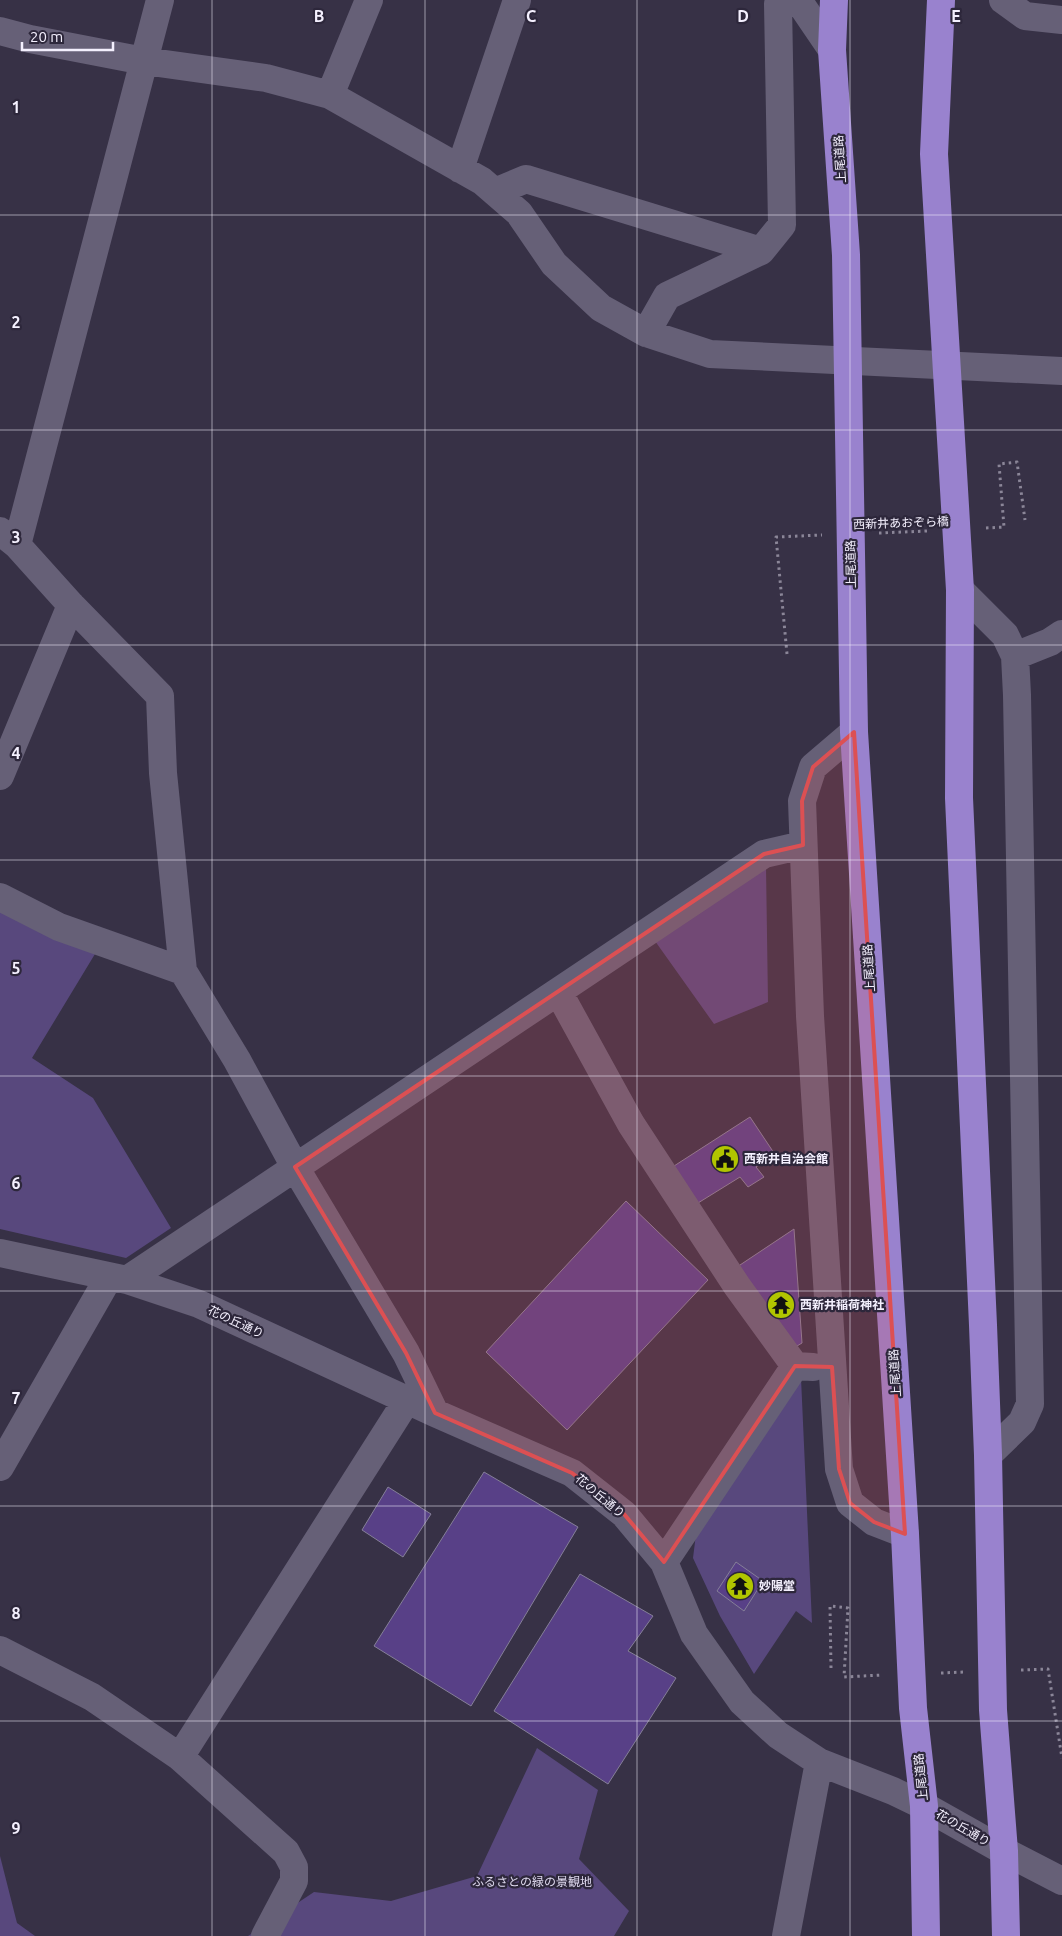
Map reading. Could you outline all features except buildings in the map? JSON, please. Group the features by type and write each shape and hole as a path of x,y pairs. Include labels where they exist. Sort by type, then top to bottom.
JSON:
{"highway":[{"name":"上尾道路","path":"834,0 832,50 846,255 854,732 905,1534 913,1708 924,1806 926,1936"},
{"path":"941,0 934,154 960,590 959,798 988,1455 993,1710 1004,1851 1006,1936"}],"street":[{"path":"160,0 9,538 160,696 163,773 183,971 237,1060 295,1167 406,1353 435,1413"},
{"path":"330,95 369,0"},
{"path":"460,169 517,0"},
{"path":"646,333 668,296 761,251 782,225 778,4 782,0"},
{"path":"798,0 832,50"},
{"path":"1003,0 1025,16 1062,20"},
{"path":"0,31 30,39 144,60 266,78 330,95 482,181 519,213 554,264 602,308 646,333 710,354 1062,371"},
{"path":"495,192 526,179 761,251"},
{"path":"960,590 1005,635 1015,656 1030,1404 1022,1422 988,1455"},
{"path":"0,776 71,605"},
{"path":"1015,656 1050,642 1062,634"},
{"path":"854,732 813,767 802,801 802,845 810,1016 832,1367 839,1469 850,1503 874,1522 905,1534"},
{"path":"0,1467 118,1279 295,1167 559,993 764,854 802,845"},
{"path":"0,897 58,927 183,971"},
{"path":"559,993 631,1124 737,1286 795,1366"},
{"name":"花の丘通り","path":"0,1252 118,1279 199,1304 435,1413 572,1473 624,1514 664,1562 694,1634 742,1702 778,1736 819,1762 893,1791 924,1806 1062,1881"},
{"path":"795,1366 832,1367"},
{"path":"664,1562 795,1366"},
{"path":"180,1758 407,1400"},
{"path":"0,1650 92,1697 180,1758 286,1852 294,1867 294,1881 265,1936"},
{"path":"786,1936 819,1762"}],"path":[{"path":"984,528 1004,527 999,464 1017,462 1025,520"},
{"name":"西新井あおぞら橋","path":"875,533 934,530"},
{"path":"787,654 776,537 825,535"}],"highlighted area":[{"path":"854,732 905,1534 874,1522 850,1503 839,1469 832,1367 795,1366 664,1562 624,1514 572,1473 435,1413 406,1353 295,1167 764,854 803,845 802,801 813,767"}],"green space":[{"path":"766,866 768,1002 714,1024 655,941"},
{"path":"0,901 98,949 32,1058 93,1098 171,1228 126,1258 0,1229"},
{"path":"801,1378 812,1623 796,1611 754,1674 720,1616 693,1558 696,1534"},
{"name":"ふるさとの緑の景観地","path":"537,1748 598,1790 579,1859 629,1911 614,1936 248,1936 314,1892 391,1901 477,1876"},
{"path":"0,1856 17,1923 35,1936 0,1936"}],"place":[{"name":"西新井自治会館","path":"725,1159"},
{"name":"西新井稲荷神社","path":"781,1305"},
{"name":"妙陽堂","path":"740,1586"}]}
